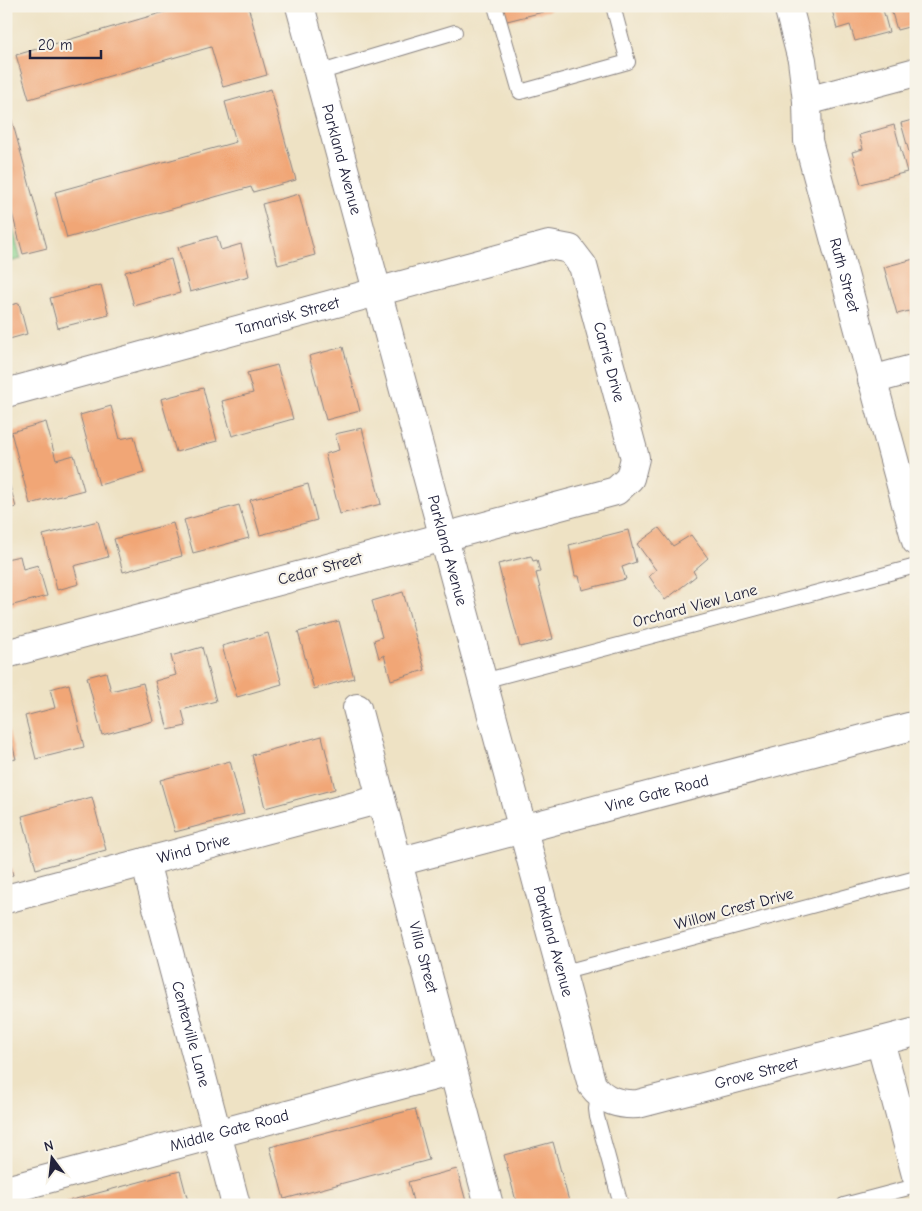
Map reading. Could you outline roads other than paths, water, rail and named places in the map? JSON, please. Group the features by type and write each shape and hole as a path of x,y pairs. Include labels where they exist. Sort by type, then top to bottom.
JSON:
{"street":[{"name":"Parkland Avenue","path":"300,6 561,974 589,1075 598,1093"},
{"name":"Ruth Street","path":"788,6 802,60 807,101 808,141 916,542"},
{"path":"807,101 916,72"},
{"name":"Tamarisk Street","path":"6,392 378,293 550,244 570,249"},
{"name":"Carrie Drive","path":"570,249 583,266 636,458 630,478"},
{"path":"872,380 916,368"},
{"name":"Cedar Street","path":"6,654 616,491 630,478"},
{"name":"Villa Street","path":"357,708 488,1205"},
{"name":"Vine Gate Road","path":"398,862 916,725"},
{"name":"Wind Drive","path":"6,899 381,799"},
{"name":"Centerville Lane","path":"145,862 236,1205"},
{"name":"Grove Street","path":"598,1093 607,1099 624,1104 650,1102 916,1032"},
{"path":"880,1041 916,1175"},
{"name":"Middle Gate Road","path":"6,1190 453,1072"}],"lane":[{"path":"495,6 520,92 628,62 614,6"},
{"path":"318,73 455,32"},
{"name":"Orchard View Lane","path":"483,681 916,566"},
{"name":"Willow Crest Drive","path":"561,974 916,878"},
{"path":"598,1093 596,1109 621,1205"},
{"path":"844,1205 916,1186"}]}
